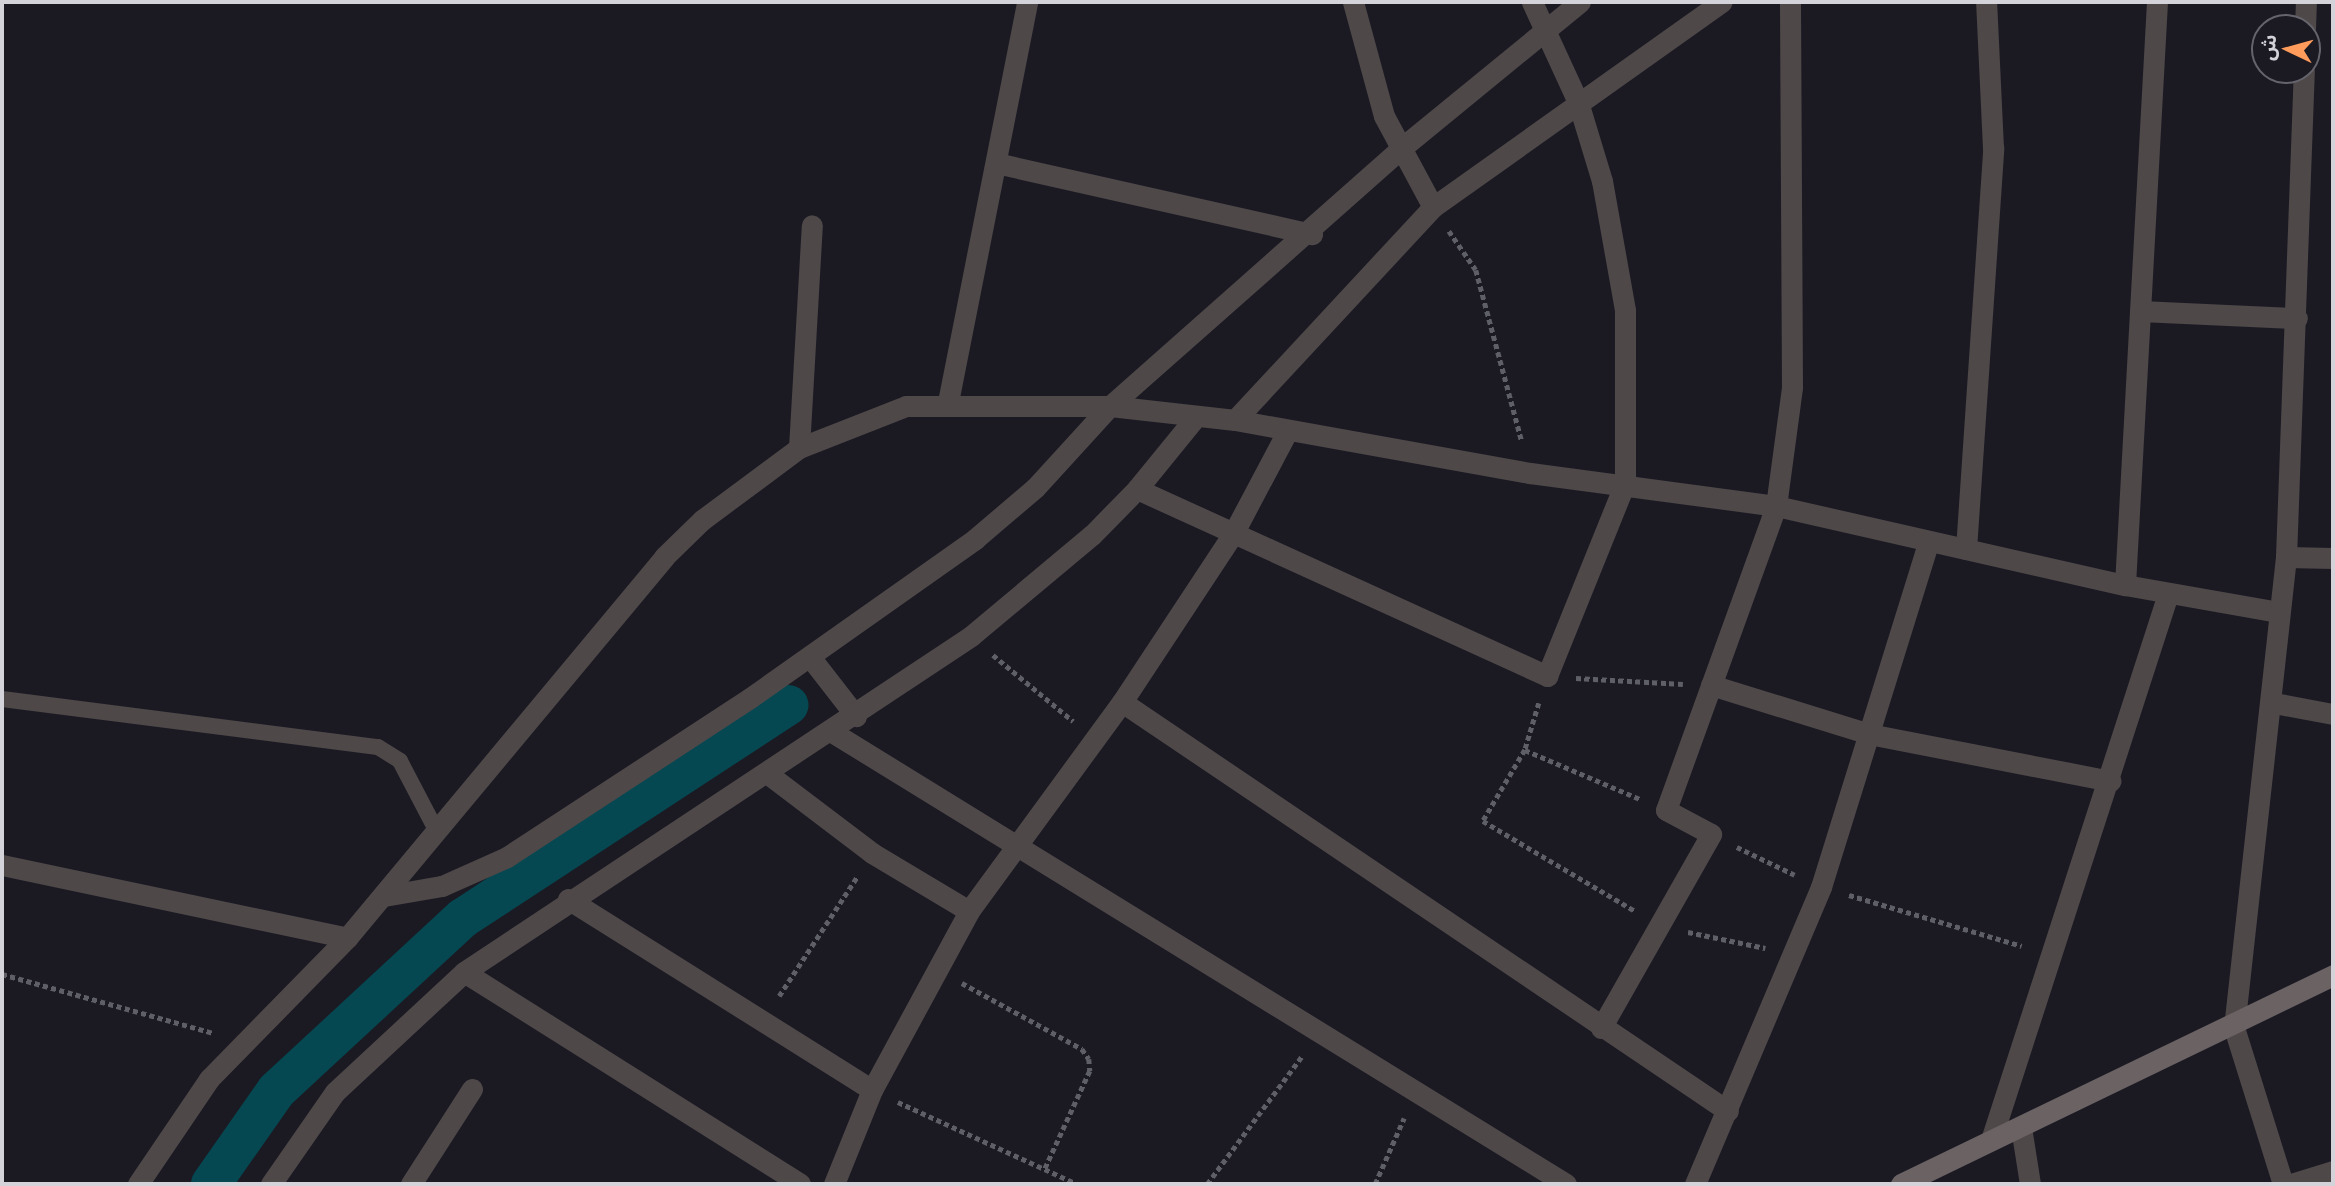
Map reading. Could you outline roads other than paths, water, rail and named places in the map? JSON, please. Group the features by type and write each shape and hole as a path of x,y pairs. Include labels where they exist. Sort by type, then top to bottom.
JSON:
{"main road":[{"path":"1906,1183 1991,1140 2234,1028 2333,975"}],"street":[{"path":"948,402 1027,2"},
{"path":"1353,2 1366,65 1399,150 1433,207"},
{"path":"1137,489 1546,676 1625,483 1625,310 1617,246 1578,102 1532,2"},
{"path":"384,896 442,886 507,856 810,657 975,539 1035,488 1110,406 1312,234 1399,150 1580,2"},
{"path":"1235,420 1433,207 1721,2"},
{"path":"1601,1028 1663,926 1711,834 1667,810 1776,506 1792,387 1790,2"},
{"path":"1966,549 1993,148 1986,2"},
{"path":"2125,585 2157,2"},
{"path":"2304,84 2297,318 2286,556 2278,612 2274,703 2234,1028 2294,1183 2333,1171"},
{"path":"996,163 1312,234"},
{"path":"799,448 812,225"},
{"path":"2140,311 2297,318"},
{"path":"138,1184 180,1117 245,1042 347,938 384,896 664,557 702,520 799,448 866,417 948,402 1110,406 1195,418 1235,420 1530,473 1625,483 1776,506 2125,585 2278,612"},
{"path":"271,1184 335,1091 464,972 568,899 768,774 971,636 1092,535 1137,489 1195,418"},
{"path":"834,1184 872,1090 969,911 1092,737 1122,702 1234,533 1289,430"},
{"path":"1695,1184 1796,955 1821,887 1929,541"},
{"path":"2286,556 2333,558"},
{"path":"1991,1140 2049,954 2110,781 2168,594"},
{"path":"810,657 856,716"},
{"path":"1711,685 1869,734 2110,781"},
{"path":"1122,702 1601,1028 1728,1111"},
{"path":"2274,703 2333,714"},
{"path":"832,732 1015,843 1317,1036 1566,1184"},
{"path":"768,774 872,853 969,911"},
{"path":"2,865 347,938"},
{"path":"568,899 872,1090"},
{"path":"464,972 800,1184"},
{"path":"411,1184 472,1089"},
{"path":"2021,1126 2030,1184"}],"lane":[{"path":"2,699 378,747 400,761 436,830"}],"waterway":[{"path":"211,1184 276,1091 463,918 788,705"}]}
